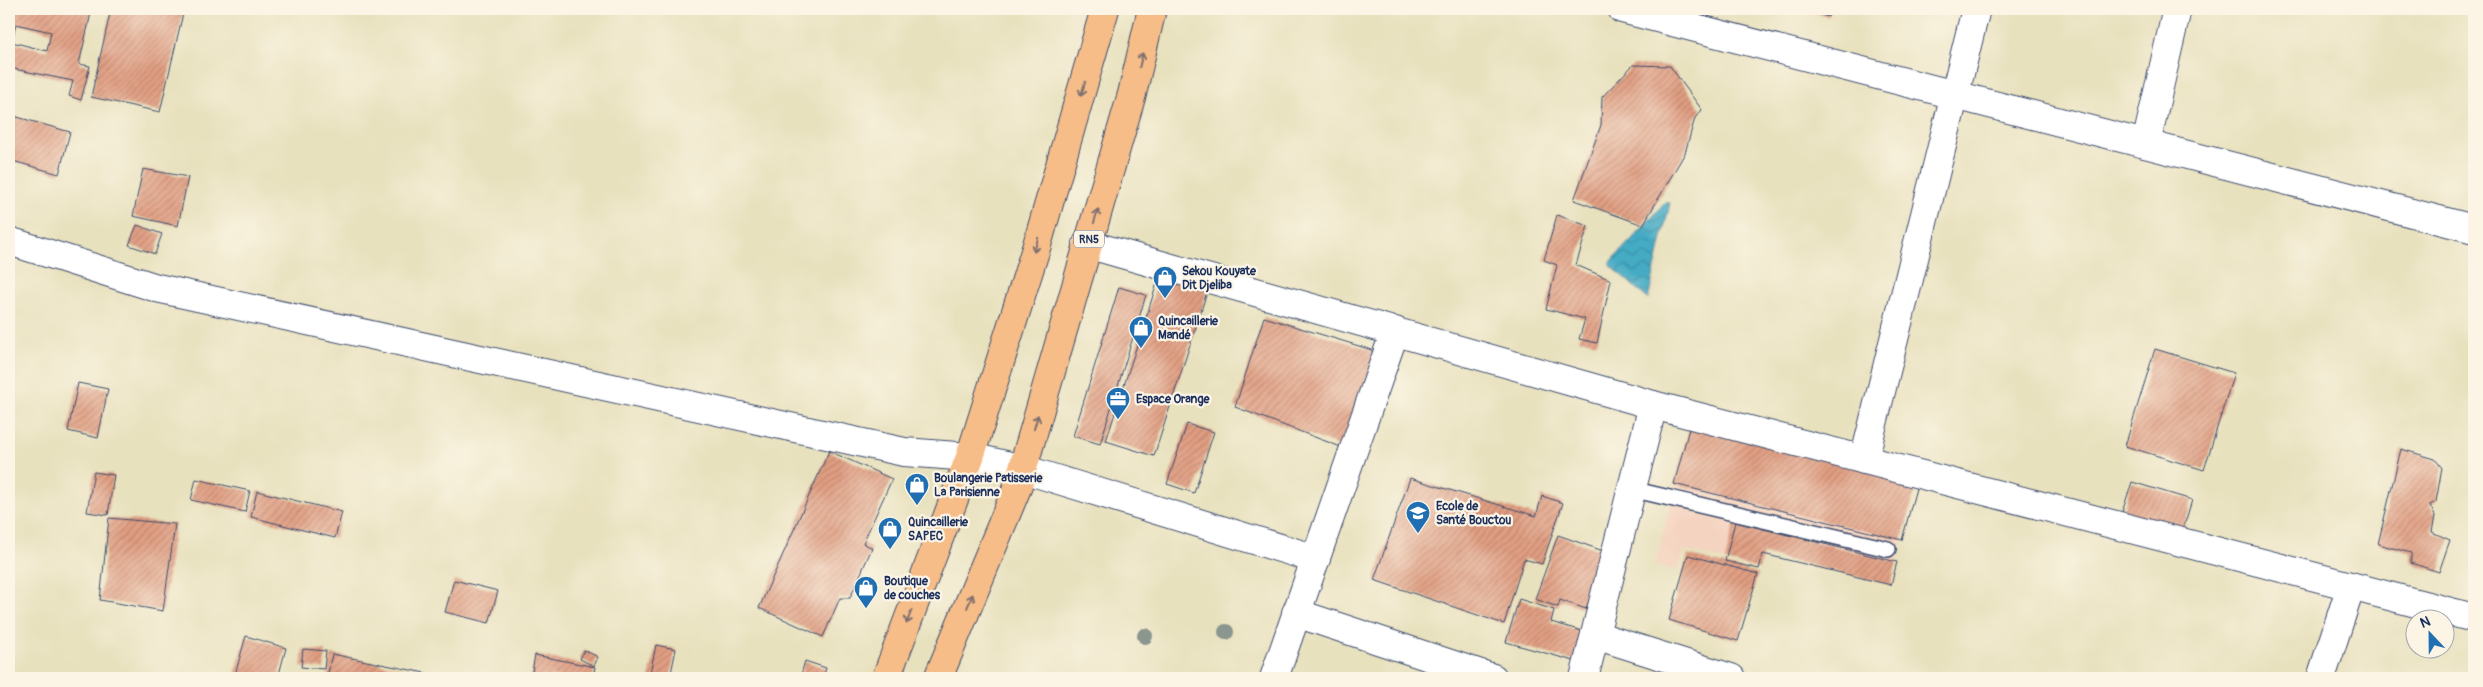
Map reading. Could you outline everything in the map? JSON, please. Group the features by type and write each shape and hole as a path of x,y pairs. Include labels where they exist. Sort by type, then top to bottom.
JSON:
{"highway":[{"path":"886,678 970,457 1037,245 1106,9"},
{"name":"RN5","path":"938,678 1017,488 1132,94 1152,9"}],"street":[{"path":"1622,9 2474,229"},
{"path":"1864,460 1976,9"},
{"path":"2146,144 2177,9"},
{"path":"9,241 158,288 904,452 970,457 1023,469 1316,559"},
{"path":"1087,244 1653,405 2474,618"},
{"path":"1274,678 1395,331"},
{"path":"1584,678 1653,405"},
{"path":"2321,678 2351,586"},
{"path":"1296,613 1493,678"},
{"path":"1595,635 1731,678"}],"lane":[{"path":"1631,489 1888,549"}],"shaded area":[{"path":"1690,425 1918,481 1891,585 1763,554 1759,569 1684,550 1678,571 1655,565"}],"water":[{"path":"1666,202 1670,203 1648,299 1609,264"}],"building":[{"path":"9,9 92,9 79,64 90,66 81,100 69,96 73,81 9,68","holes":["16,24 51,32 47,51 12,42"]},
{"path":"111,9 184,9 160,112 91,97"},
{"path":"1804,9 1830,9 1828,17"},
{"path":"1633,65 1670,66 1702,110 1695,118 1685,153 1643,225 1574,200 1601,125 1602,97"},
{"path":"10,115 70,132 59,174 9,160"},
{"path":"143,169 188,177 178,226 133,216"},
{"path":"1557,215 1588,226 1576,265 1611,280 1597,343 1579,339 1585,319 1546,309 1557,265 1544,260"},
{"path":"137,225 162,234 155,254 129,245"},
{"path":"1161,271 1209,286 1154,456 1106,441"},
{"path":"1119,287 1146,295 1100,444 1073,436"},
{"path":"1264,317 1372,350 1375,386 1349,450 1235,407"},
{"path":"2155,349 2234,373 2204,470 2125,446"},
{"path":"78,383 108,389 98,438 68,431"},
{"path":"1187,424 1214,432 1194,493 1167,484"},
{"path":"1690,425 1918,481 1902,540 1674,484"},
{"path":"2401,449 2435,459 2442,468 2436,502 2430,505 2435,516 2432,532 2450,540 2439,572 2411,563 2411,553 2378,544"},
{"path":"829,451 892,479 863,543 872,548 850,598 840,598 823,637 759,608"},
{"path":"94,472 114,475 108,515 87,512"},
{"path":"1410,478 1536,516 1542,496 1563,503 1542,564 1524,559 1504,624 1374,580"},
{"path":"196,479 250,491 245,512 191,500"},
{"path":"2132,482 2192,500 2182,533 2121,515"},
{"path":"257,491 342,512 335,538 251,517"},
{"path":"109,518 175,524 163,611 100,600"},
{"path":"1735,522 1897,562 1891,585 1763,554 1759,569 1725,561"},
{"path":"1558,535 1606,552 1586,609 1560,600 1558,607 1535,599"},
{"path":"1688,555 1758,574 1738,641 1669,620"},
{"path":"454,580 498,591 489,623 445,612"},
{"path":"1519,599 1554,610 1551,622 1589,633 1581,663 1506,642"},
{"path":"246,636 286,648 278,678 234,678"},
{"path":"656,645 676,649 670,678 649,678"},
{"path":"303,649 326,651 324,669 301,667"},
{"path":"584,650 598,657 594,666 580,659"},
{"path":"332,654 430,674 429,678 327,678"},
{"path":"535,655 595,667 593,678 531,677"},
{"path":"805,661 826,668 823,678 800,678"}],"place":[{"name":"Sekou Kouyate Dit Djeliba","path":"1165,299"},
{"name":"Quincaillerie Mandé","path":"1141,349"},
{"name":"Espace Orange","path":"1118,420"},
{"name":"Boulangerie Patisserie La Parisienne","path":"917,506"},
{"name":"Ecole de Santé Bouctou","path":"1418,534"},
{"name":"Quincaillerie SAPEC","path":"890,550"},
{"name":"Boutique de couches","path":"866,609"}]}
